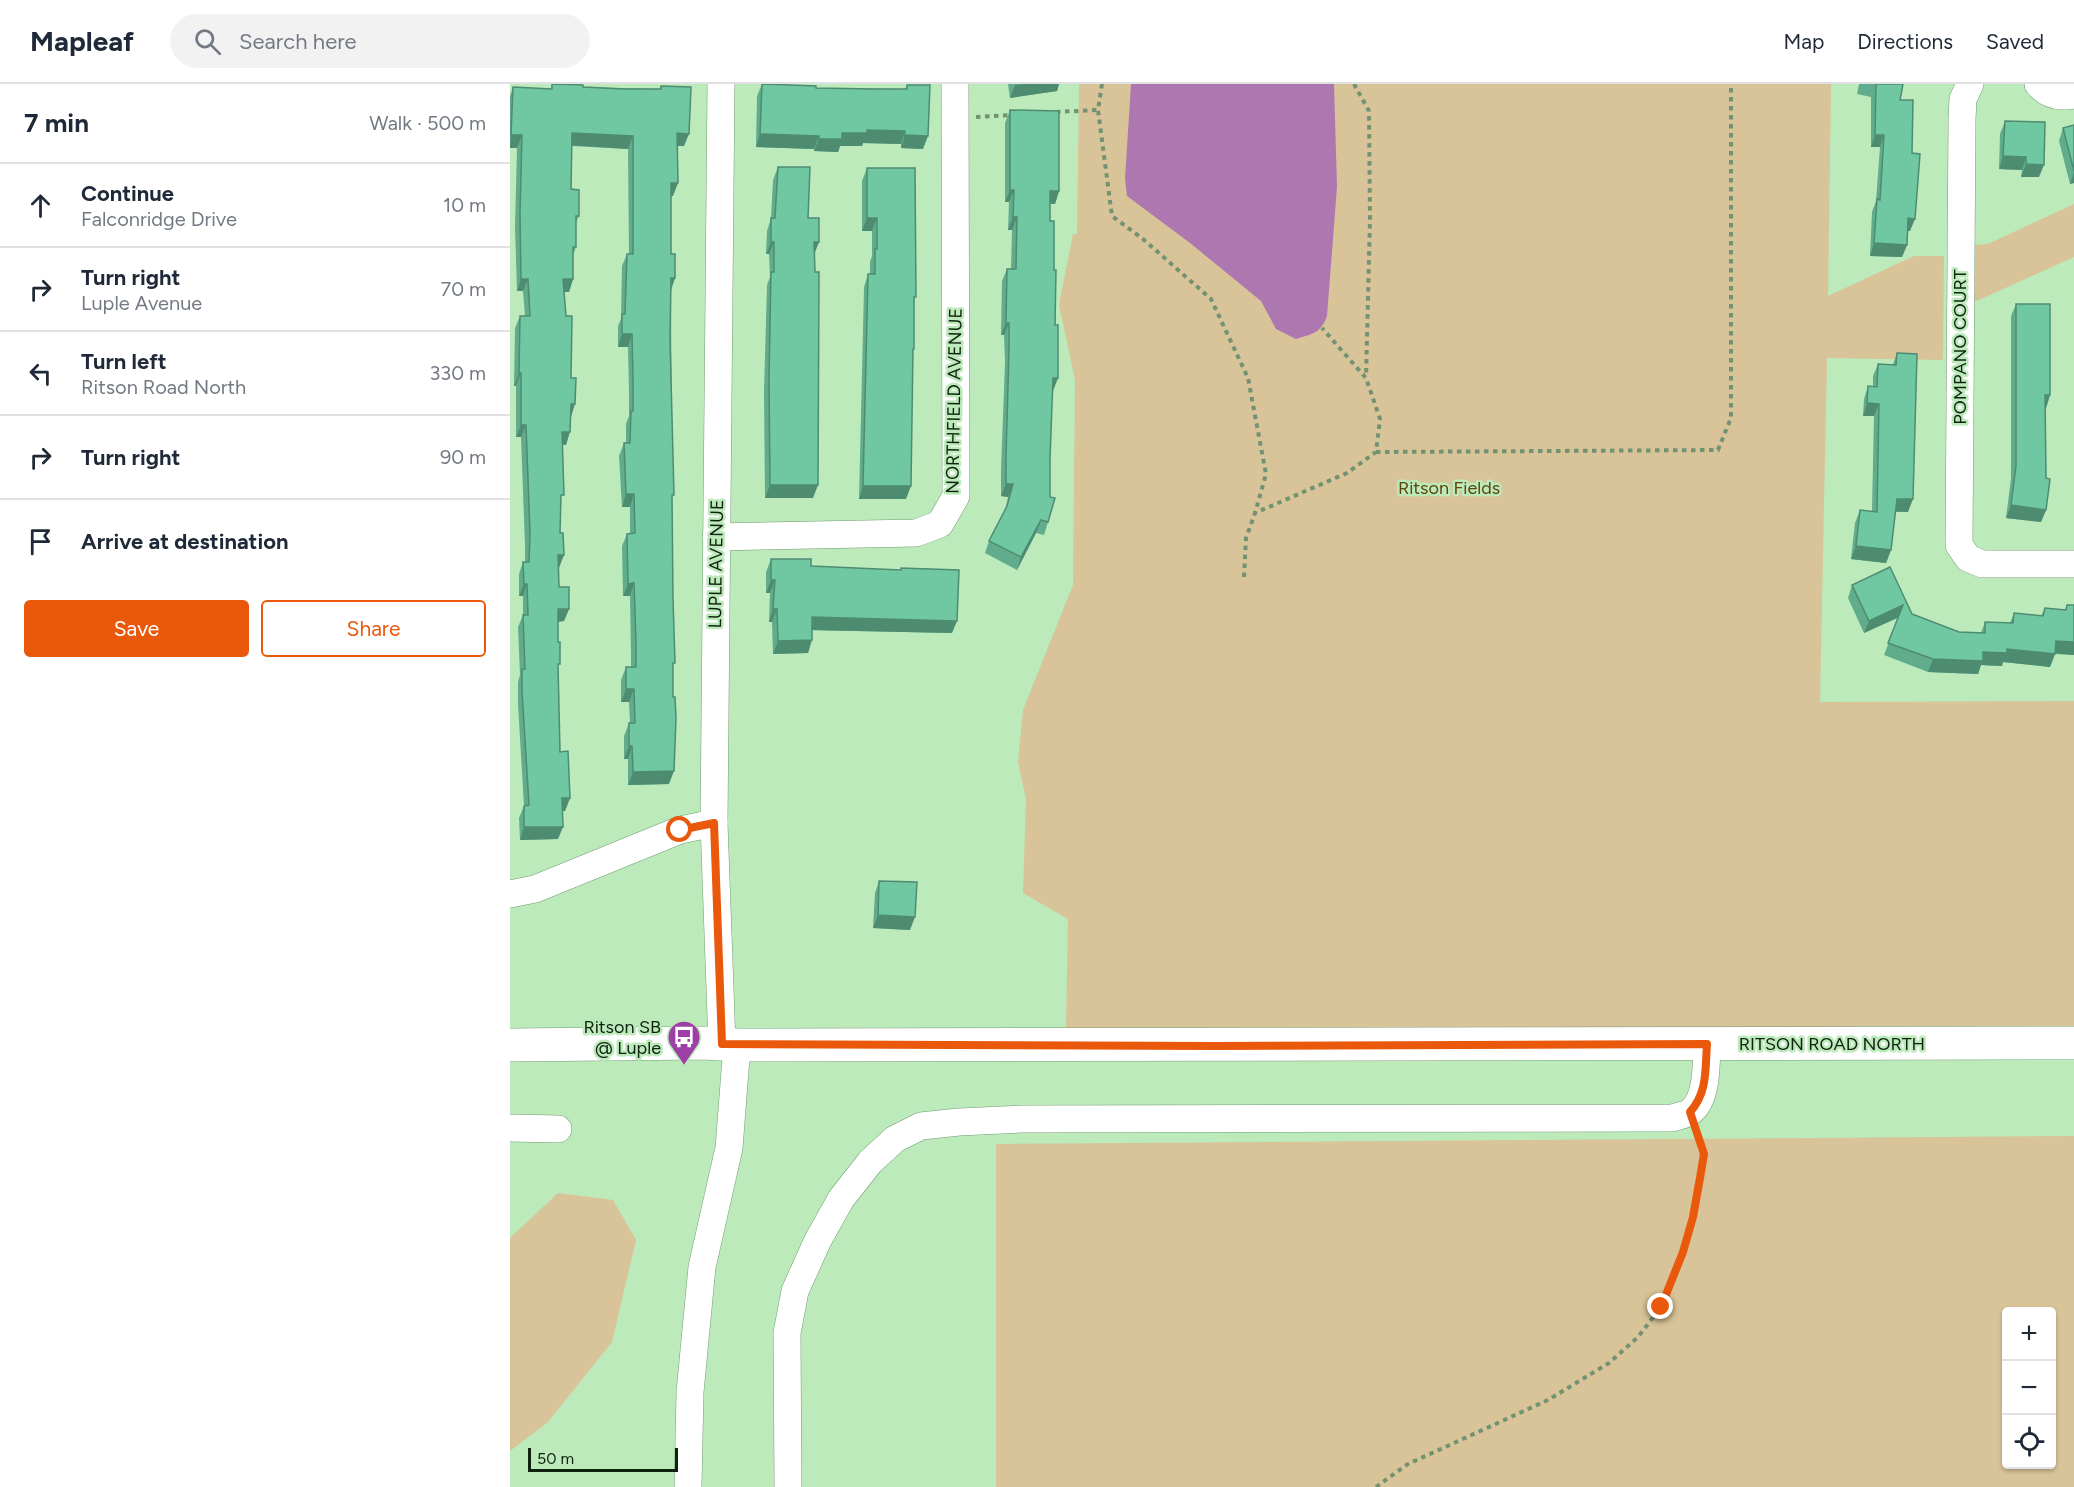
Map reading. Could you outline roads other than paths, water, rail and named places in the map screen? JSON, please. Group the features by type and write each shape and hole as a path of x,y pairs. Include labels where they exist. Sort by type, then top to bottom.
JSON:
{"main road":[{"name":"RITSON ROAD NORTH","path":"510,1045 2074,1043"}],"street":[{"name":"LUPLE AVENUE","path":"687,1487 690,1392 702,1267 729,1148 730,1044 714,823 721,84"},
{"name":"NORTHFIELD AVENUE","path":"716,537 916,534 940,524 956,496 955,84"},
{"name":"POMPANO COURT","path":"1970,84 1963,99 1962,119 1959,545 1968,558 1982,564 2074,564"},
{"path":"2038,84 2052,95 2063,97 2074,95"},
{"path":"510,894 535,889 680,830 714,823"},
{"path":"788,1487 787,1333 795,1291 818,1240 841,1199 870,1162 894,1139 921,1126 1033,1119 1672,1118 1690,1112 1699,1101 1704,1082 1707,1044"},
{"path":"510,1128 558,1129"}],"place":[{"name":"Ritson SB @ Luple","path":"684,1066"}],"park label":[{"name":"Ritson Fields","path":"1449,488"}]}
